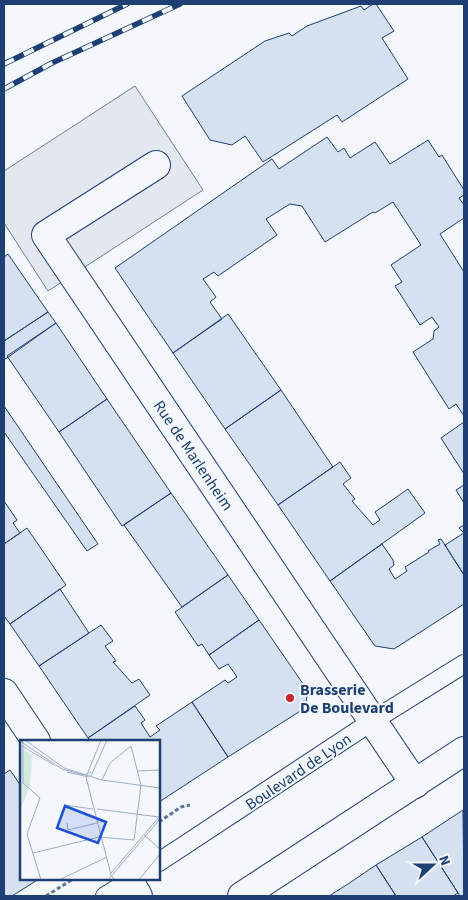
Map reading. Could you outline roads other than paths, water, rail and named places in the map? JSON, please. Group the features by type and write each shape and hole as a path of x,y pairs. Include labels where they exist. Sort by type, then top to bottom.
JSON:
{"street":[{"name":"Rue de Marlenheim","path":"156,165 46,235 374,720 415,784"},
{"path":"4,693 35,740"},
{"path":"242,896 464,752"}],"lane":[{"name":"Boulevard de Lyon","path":"160,861 374,720 464,664"},
{"path":"105,896 132,884"}],"railway":[{"path":"4,64 127,4"},
{"path":"4,89 52,63 180,4"}],"place":[{"name":"Brasserie De Boulevard","path":"290,698"}]}
